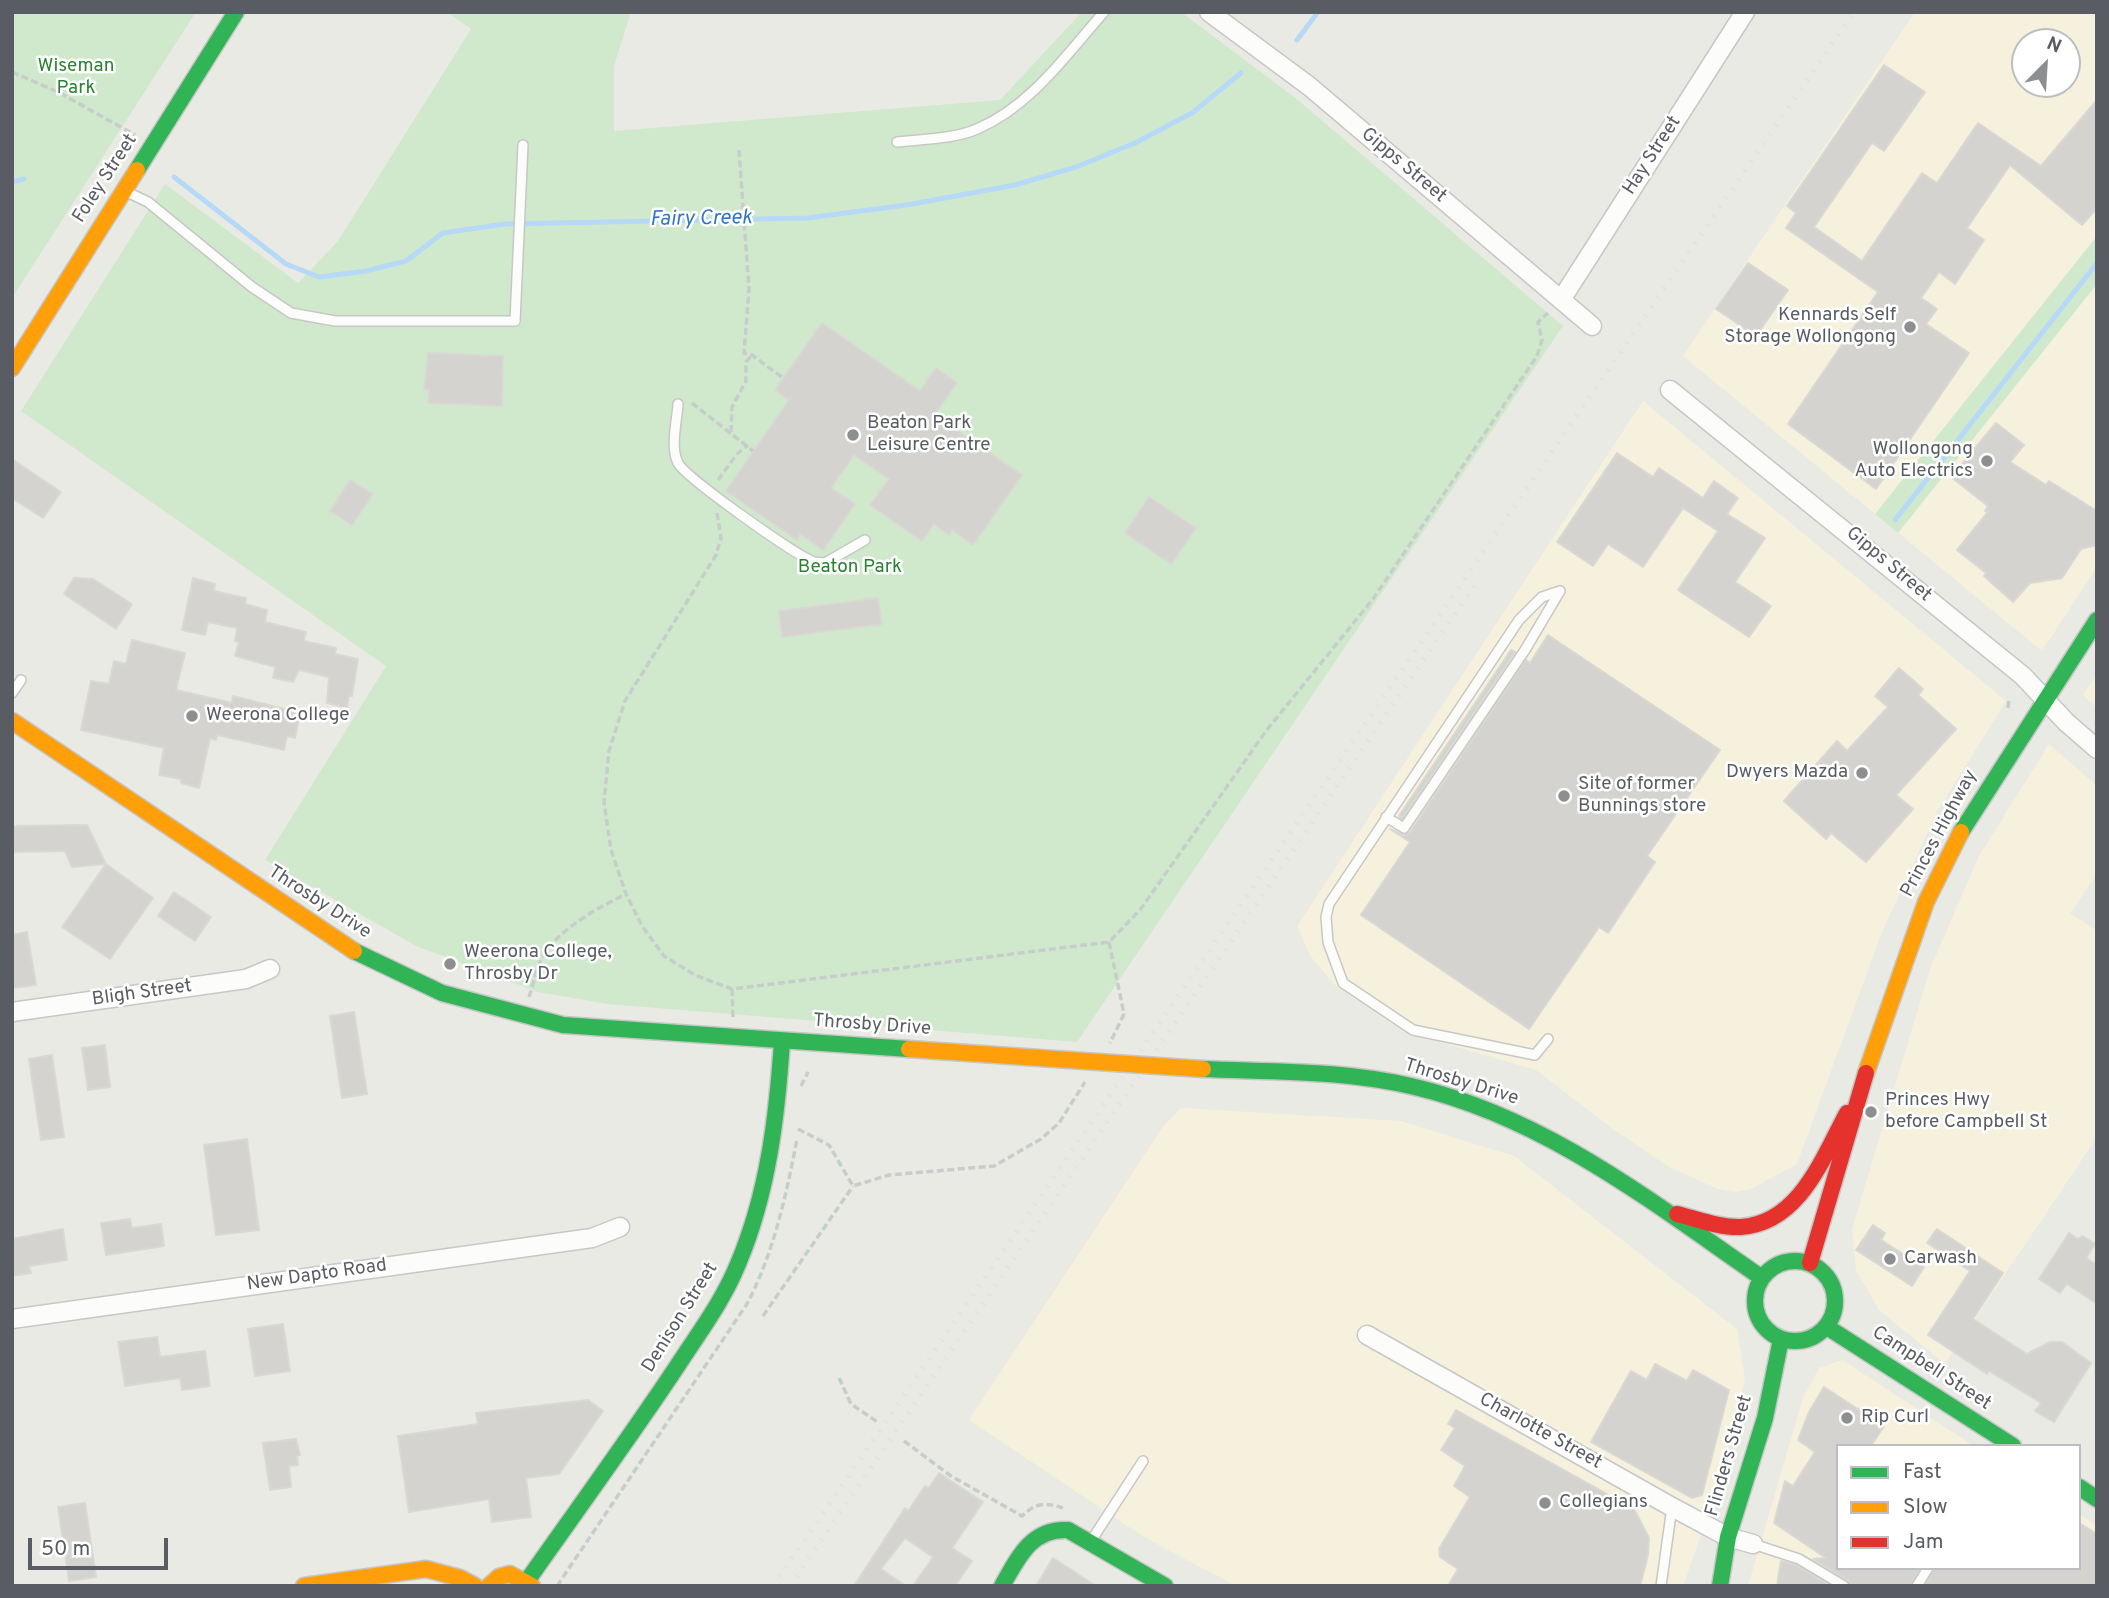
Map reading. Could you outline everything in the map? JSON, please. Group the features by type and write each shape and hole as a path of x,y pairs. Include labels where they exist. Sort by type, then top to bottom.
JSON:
{"main road":[{"name":"Foley Street","path":"12,368 236,12"},
{"name":"Princes Highway","path":"1810,1263 1861,1088 1900,970 1941,870 1989,783 2097,620"},
{"name":"Throsby Drive","path":"12,721 342,945 442,993 522,1017 603,1030 1370,1080 1416,1087 1511,1118 1571,1150 1762,1278"},
{"name":"Denison Street","path":"530,1583 726,1292 740,1260 764,1182 776,1124 782,1041"},
{"name":"Princes Highway","path":"1660,1210 1740,1227 1760,1225 1779,1216 1794,1202 1809,1180 1861,1088"},
{"path":"1792,1261 1810,1263 1825,1273 1833,1285 1836,1299 1833,1317 1827,1327 1806,1339 1782,1339 1765,1328 1758,1316 1755,1301 1762,1278 1779,1264 1792,1261"},
{"name":"Campbell Street","path":"1827,1327 2007,1444"},
{"name":"Flinders Street","path":"1720,1586 1728,1536 1765,1418 1782,1339"},
{"path":"2081,1488 2097,1499"},
{"path":"1002,1586 1027,1545 1045,1530 1056,1528 1068,1530 1165,1586"},
{"path":"304,1586 426,1569 460,1578 475,1586"},
{"path":"489,1586 500,1576 508,1574 530,1583"}],"street":[{"name":"Gipps Street","path":"1209,12 1309,86 1592,326"},
{"name":"Hay Street","path":"1561,300 1745,12"},
{"name":"Gipps Street","path":"1670,390 2023,676 2097,749"},
{"name":"Bligh Street","path":"12,1013 246,979 271,969"},
{"name":"New Dapto Road","path":"12,1319 592,1238 620,1227"},
{"name":"Charlotte Street","path":"1367,1335 1672,1507 1728,1536 1753,1544"}],"lane":[{"path":"897,142 976,130 1012,110 1046,78 1104,12"},
{"path":"123,190 148,202 279,307 320,320 515,321 521,247 523,145"},
{"path":"678,404 674,451 682,469 802,558 825,564 865,540"},
{"path":"1386,817 1404,828 1525,650 1560,591 1542,597 1519,620 1386,817 1329,904 1326,917 1328,942 1343,983 1413,1030 1535,1055 1548,1039"},
{"path":"12,694 22,680"},
{"path":"1090,1543 1143,1461"},
{"path":"1661,1586 1672,1507"},
{"path":"1753,1544 1799,1559 1843,1586"},
{"path":"1917,1586 1927,1570"}],"path":[{"path":"12,72 154,143"},
{"path":"739,150 748,277 744,354 752,355 783,379"},
{"path":"719,497 718,525 721,538 716,555 625,701 609,751 604,803 611,850 626,894 642,926 664,956 695,975 732,989 1109,942 1140,909 1266,731 1373,599 1537,356 1542,340 1538,322 1561,300"},
{"path":"731,432 732,407 746,381 746,362 752,355"},
{"path":"692,403 754,451"},
{"path":"710,490 737,454 748,445"},
{"path":"2008,708 2009,698"},
{"path":"522,1017 544,953 560,936 595,910 626,894"},
{"path":"1107,1048 1121,1027 1124,1014 1109,942"},
{"path":"732,989 733,1019"},
{"path":"763,1316 853,1186 889,1175 994,1166 1041,1139 1059,1123 1087,1080"},
{"path":"557,1586 747,1304 767,1260 785,1207 798,1129 829,1145 853,1186"},
{"path":"839,1378 851,1404 878,1423"},
{"path":"904,1441 951,1476 1022,1516"}],"shaded area":[{"path":"1915,12 2097,12 2097,567 2042,651 1683,356"},
{"path":"1643,401 2006,701 1938,810 1882,932 1797,1164 1751,1189 1735,1192 1718,1189 1669,1167 1613,1129 1536,1070 1405,1032 1336,986 1311,957 1297,926"},
{"path":"2097,674 2097,708 2083,695"},
{"path":"2049,744 2097,786 2097,874 2070,913 2097,931 2097,1137 1945,1364 1879,1310 1856,1270 1852,1229 1930,969 1979,856"},
{"path":"1181,1108 1401,1121 1514,1156 1737,1329 1745,1379 1719,1484 1683,1586 1236,1586 1144,1537 969,1420 1162,1128"},
{"path":"1842,1360 1971,1444 1836,1444 1836,1570 2081,1570 2081,1515 2097,1526 2097,1586 1748,1586 1803,1398 1819,1368"}],"green space":[{"name":"Wiseman Park","path":"12,12 196,12 12,298"},
{"name":"Beaton Park","path":"447,12 631,12 614,66 614,131 1000,100 1082,12 1181,12 1298,100 1563,326 1077,1042 607,1004 538,992 416,946 265,860 386,666 21,411 165,184 298,283 338,241 471,29"},
{"path":"2097,236 2097,284 1898,533 1875,514"}],"building":[{"path":"1884,65 1925,92 1884,151 1872,143 1814,227 1862,261 1922,173 1937,183 1978,123 2041,166 2097,100 2097,208 2082,225 2010,165 1967,228 1984,240 1955,284 1939,272 1921,298 1937,309 1926,324 1969,353 1876,489 1788,424 1878,292 1786,228 1796,213 1787,206"},
{"path":"1748,263 1788,290 1756,336 1716,309"},
{"name":"Beaton Park Leisure Centre","path":"822,323 920,391 936,368 957,383 934,415 1022,475 973,545 952,530 949,535 934,524 922,541 870,505 889,479 854,455 831,488 855,504 823,550 800,534 797,540 726,491 789,400 775,390"},
{"path":"428,353 503,356 502,406 428,403 429,390 424,390"},
{"path":"1996,423 2024,445 2010,462 2046,485 2049,481 2097,511 2097,545 2081,549 2062,578 2030,583 2013,602 1984,576 1986,573 1957,550 1988,512 1985,511 1988,506 1951,477"},
{"path":"1617,453 1653,477 1659,468 1703,498 1714,481 1738,498 1727,514 1765,538 1735,582 1771,606 1749,637 1678,590 1718,531 1683,508 1643,567 1608,544 1593,566 1557,542"},
{"path":"12,459 61,492 43,518 12,498"},
{"path":"350,480 373,494 352,525 330,511"},
{"path":"1149,497 1196,528 1171,564 1125,533"},
{"path":"74,578 93,579 132,604 116,629 64,594"},
{"path":"193,578 215,584 214,591 246,598 245,604 267,610 265,622 306,632 304,641 336,648 335,654 358,659 352,696 349,696 347,708 327,703 329,677 299,670 293,682 273,678 275,667 235,656 239,642 235,641 237,628 208,622 205,635 182,630"},
{"path":"878,598 882,624 782,637 779,611"},
{"name":"Site of former Bunnings store","path":"1548,635 1720,750 1647,856 1655,862 1608,933 1599,927 1529,1029 1361,915 1410,842 1390,829 1403,835 1410,832 1526,660 1530,663"},
{"name":"Weerona College","path":"132,640 185,653 176,690 232,703 233,696 300,713 295,738 287,736 284,750 217,735 216,740 210,738 199,788 181,783 181,779 159,775 164,748 81,730 91,681 109,684 114,661 126,664"},
{"path":"1511,650 1515,652 1402,819 1399,816"},
{"name":"Dwyers Mazda","path":"1899,668 1923,689 1918,695 1956,729 1896,795 1913,809 1866,862 1831,833 1826,839 1784,801 1837,741 1847,751 1888,707 1875,696"},
{"path":"87,825 106,864 72,867 65,851 12,852 12,826"},
{"path":"106,864 153,898 110,959 62,927"},
{"path":"174,892 211,917 195,941 158,916"},
{"path":"27,932 36,985 12,988 12,935"},
{"path":"354,1012 367,1094 342,1098 330,1016"},
{"path":"105,1045 110,1087 88,1090 82,1048"},
{"path":"52,1055 64,1137 41,1140 29,1059"},
{"path":"247,1139 259,1230 216,1235 204,1145"},
{"path":"130,1219 132,1228 161,1224 164,1246 106,1255 101,1223"},
{"name":"Carwash","path":"1873,1225 1885,1233 1881,1240 1924,1267 1912,1286 1856,1250"},
{"path":"63,1229 67,1260 29,1266 31,1273 12,1276 12,1239"},
{"path":"1937,1229 2003,1273 1973,1319 2027,1354 2050,1342 2062,1342 2091,1363 2054,1422 2035,1411 2041,1403 1989,1371 1987,1374 1928,1335 1970,1271 1927,1243"},
{"path":"2069,1233 2078,1239 2083,1236 2095,1244 2086,1258 2097,1265 2097,1304 2067,1284 2060,1293 2039,1279"},
{"path":"283,1324 290,1371 255,1376 248,1329"},
{"path":"157,1337 160,1357 205,1351 210,1386 182,1390 180,1378 125,1386 118,1342"},
{"path":"1655,1364 1687,1381 1693,1370 1729,1390 1702,1495 1692,1498 1591,1442 1631,1371 1647,1380"},
{"path":"1824,1387 1884,1426 1872,1444 1836,1444 1836,1570 1919,1570 1910,1586 1851,1586 1848,1580 1813,1559 1826,1558 1774,1523 1785,1481 1793,1486 1815,1452 1798,1440 1809,1412"},
{"path":"588,1400 603,1411 559,1474 526,1478 531,1517 492,1522 489,1499 409,1512 398,1436 478,1424 476,1413"},
{"name":"Collegians","path":"1456,1410 1634,1509 1649,1538 1648,1555 1640,1586 1448,1586 1458,1569 1440,1557 1439,1549 1470,1497 1454,1486 1465,1466 1441,1450 1455,1428 1448,1424"},
{"path":"296,1439 300,1455 297,1456 298,1465 289,1466 291,1487 270,1490 263,1443"},
{"path":"939,1473 983,1502 952,1548 972,1561 955,1586 913,1586 933,1557 905,1538 881,1569 906,1586 854,1586 905,1508 908,1511 925,1486 929,1488"},
{"path":"85,1503 96,1577 69,1581 58,1507"},
{"path":"2081,1524 2097,1534 2097,1586 1925,1586 1934,1570 2081,1570"},
{"path":"1053,1558 1096,1586 1036,1586"},
{"path":"1781,1561 1796,1565 1830,1586 1777,1586"}],"waterway":[{"name":"Fairy Creek","path":"1297,40 1318,12"},
{"name":"Fairy Creek","path":"174,177 286,264 319,277 366,271 406,261 443,233 505,224 807,218 907,205 1015,185 1076,167 1135,143 1192,113 1241,73"},
{"name":"Fairy Creek","path":"12,182 24,179"},
{"path":"1895,520 2097,263"}],"railway":[{"path":"773,1586 1854,12"},
{"path":"790,1586 1474,586"}],"traffic: fast":[{"path":"137,170 236,12"},
{"path":"1961,832 2097,620"},
{"path":"354,951 442,993 563,1025 909,1049"},
{"path":"527,1581 658,1395 710,1317 732,1278 748,1237 764,1182 774,1126 782,1041"},
{"path":"1203,1069 1363,1077 1415,1087 1463,1101 1509,1119 1597,1166 1762,1278"},
{"path":"1795,1261 1810,1264 1823,1273 1832,1286 1835,1301 1832,1316 1823,1329 1810,1338 1795,1341 1780,1338 1767,1329 1758,1316 1755,1301 1758,1286 1767,1273 1780,1264 1795,1261"},
{"path":"1827,1327 2010,1444"},
{"path":"1720,1586 1728,1537 1765,1418 1781,1339"},
{"path":"2081,1488 2097,1499"},
{"path":"1002,1586 1020,1555 1035,1539 1044,1534 1068,1530 1165,1586"}],"traffic: slow":[{"path":"12,368 137,170"},
{"path":"12,721 354,951"},
{"path":"1866,1073 1926,902 1961,832"},
{"path":"909,1049 1069,1060"},
{"path":"1069,1060 1203,1069"},
{"path":"304,1586 426,1569 460,1578 475,1586"},
{"path":"489,1586 499,1577 510,1574 532,1586"}],"traffic: jam":[{"path":"1810,1263 1866,1073"},
{"path":"1677,1214 1733,1227 1762,1223 1779,1214 1807,1185 1847,1113"}],"place":[{"name":"Kennards Self Storage Wollongong","path":"1910,327"},
{"name":"Beaton Park Leisure Centre","path":"853,435"},
{"name":"Wollongong Auto Electrics","path":"1987,461"},
{"name":"Weerona College","path":"192,716"},
{"name":"Dwyers Mazda","path":"1862,773"},
{"name":"Site of former Bunnings store","path":"1564,796"},
{"name":"Weerona College, Throsby Dr","path":"450,964"},
{"name":"Princes Hwy before Campbell St","path":"1871,1112"},
{"name":"Carwash","path":"1890,1259"},
{"name":"Rip Curl","path":"1847,1418"},
{"name":"Collegians","path":"1545,1503"}]}
